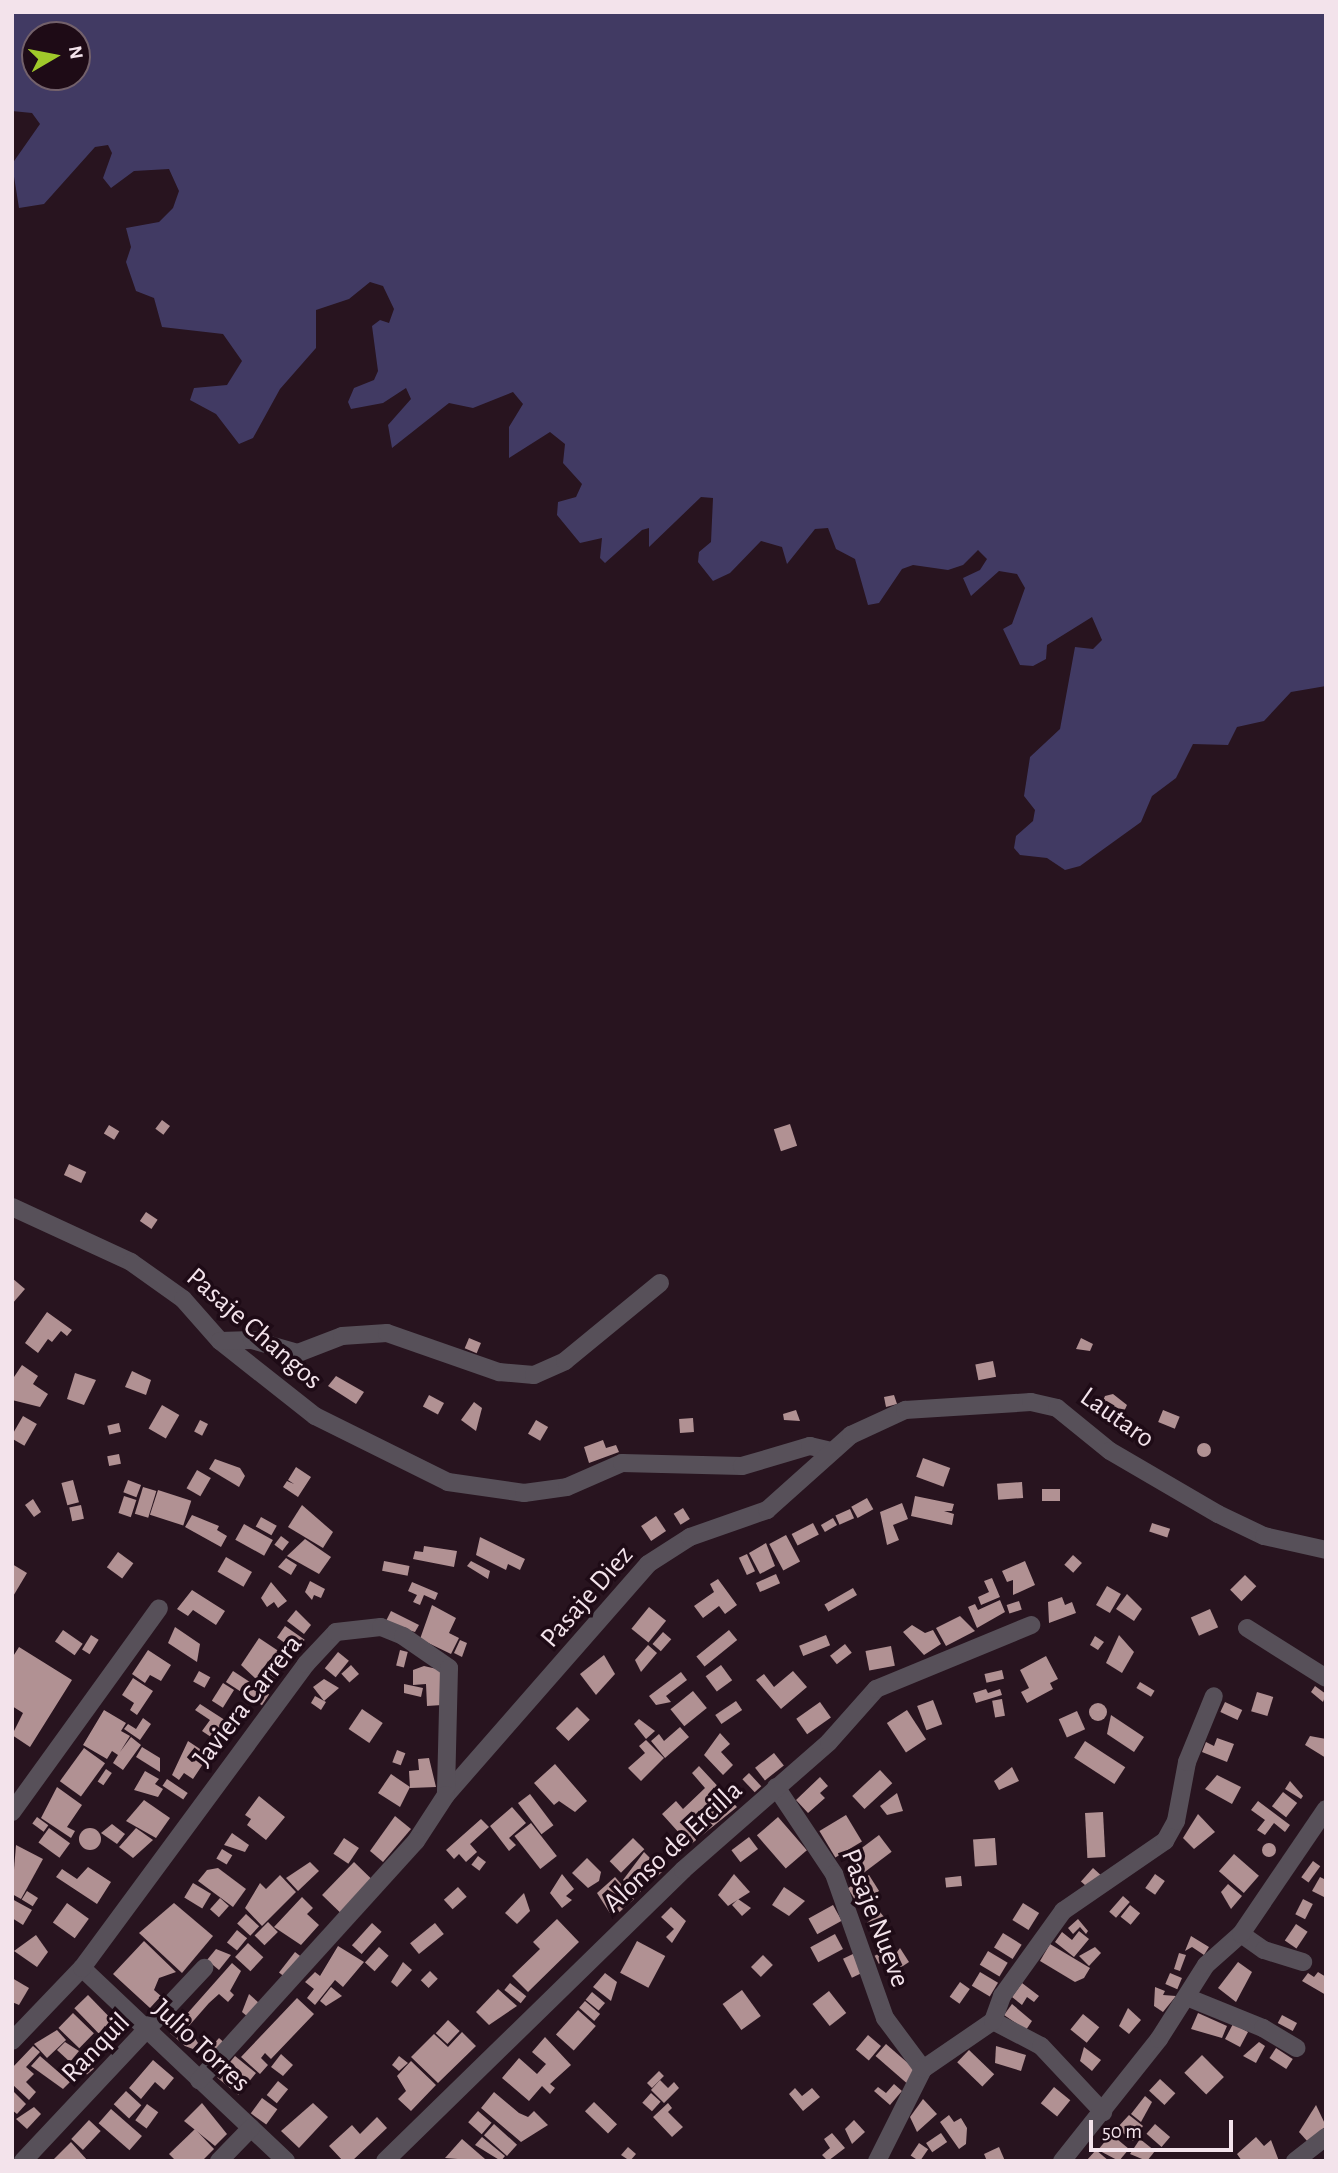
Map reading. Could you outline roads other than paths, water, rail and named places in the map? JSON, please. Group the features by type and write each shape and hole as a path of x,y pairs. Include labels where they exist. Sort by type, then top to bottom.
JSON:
{"street":[{"name":"Pasaje Changos","path":"12,1207 131,1262 183,1299 219,1341 315,1416 448,1482 484,1491 567,1487 622,1463 742,1466 810,1446 831,1451"},
{"path":"219,1341 252,1340 298,1353 342,1336 387,1334 499,1373 534,1376 565,1361 660,1283"},
{"name":"Lautaro","path":"831,1451 882,1418 929,1404 1045,1404 1070,1415 1110,1451 1218,1514 1264,1536 1326,1550"},
{"name":"Pasaje Diez","path":"446,1795 648,1564 690,1537 767,1510 800,1486 831,1451"},
{"path":"12,1812 159,1608"},
{"name":"Alonso de Ercilla","path":"384,2161 776,1787 829,1742 862,1700 893,1678 1031,1625"},
{"name":"Javiera Carrera","path":"12,2041 82,1968 306,1664 336,1632 381,1627 449,1668 446,1795"},
{"path":"1247,1628 1326,1678"},
{"path":"877,2161 923,2068 993,2021 1002,1996 1063,1911 1155,1850 1172,1830 1186,1762 1214,1696"},
{"name":"Pasaje Nueve","path":"776,1787 834,1874 885,2018 923,2068"},
{"path":"199,2080 416,1841 446,1795"},
{"path":"1062,2161 1189,1998 1206,1965 1241,1934 1326,1809"},
{"path":"1241,1934 1264,1950 1303,1962"},
{"name":"Julio Torres","path":"82,1968 286,2161"},
{"name":"Ranquil","path":"23,2161 148,2032 204,1968"},
{"path":"1189,1998 1296,2048"},
{"path":"993,2021 1041,2046 1102,2112"},
{"path":"219,2161 251,2129"},
{"path":"1295,2161 1326,2137"}]}
